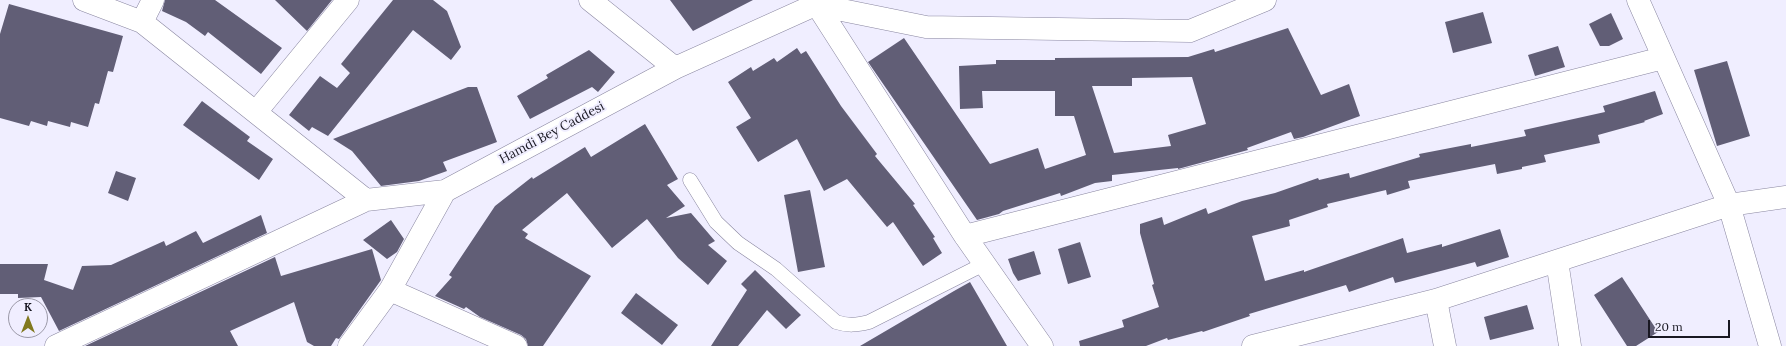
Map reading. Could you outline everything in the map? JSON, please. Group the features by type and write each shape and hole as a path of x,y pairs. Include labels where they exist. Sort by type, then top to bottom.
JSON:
{"street":[{"path":"84,0 142,22 366,200"},
{"path":"142,22 153,0"},
{"path":"256,112 348,0"},
{"path":"590,0 675,68"},
{"path":"822,2 926,27 1190,31 1265,0"},
{"path":"1638,0 1729,205 1770,346"},
{"path":"822,2 965,236 1042,346"},
{"name":"Hamdi Bey Caddesi","path":"445,191 675,68 822,2"},
{"path":"965,236 1663,58"},
{"path":"56,346 366,200 445,191"},
{"path":"349,346 390,290 445,191"},
{"path":"1253,346 1436,300 1729,205 1786,197"},
{"path":"1557,261 1570,346"},
{"path":"390,290 516,346"},
{"path":"1436,300 1445,346"}],"lane":[{"path":"690,180 716,222 738,243 776,269 836,322 844,324 860,324 869,322 984,264"}],"building":[{"path":"165,0 215,0 282,48 261,74 208,32 205,36 186,22 162,11"},
{"path":"275,0 332,0 307,31"},
{"path":"393,0 433,0 447,11 461,47 451,60 413,30 328,136 312,127 309,131 289,115 320,76 337,88 350,73 341,64"},
{"path":"670,0 753,0 693,31"},
{"path":"9,4 123,36 113,72 108,71 99,104 95,103 88,127 71,122 70,127 48,121 47,126 31,121 29,126 0,118 0,34"},
{"path":"1483,12 1492,43 1453,53 1445,22"},
{"path":"1611,13 1623,39 1609,46 1600,46 1589,24"},
{"path":"1288,28 1321,95 1349,84 1360,116 1303,137 1294,139 1291,132 1247,148 1248,150 1178,169 1112,175 1112,181 1095,183 1061,196 1060,193 977,220 868,62 904,38 990,164 1038,148 1045,169 1086,155 1074,116 1055,116 1055,91 982,91 983,108 960,109 959,66 996,64 996,60 1188,57 1214,49 1215,52","holes":["1192,77 1206,124 1168,135 1171,146 1114,153 1092,86 1132,86 1132,78"]},
{"path":"1558,46 1565,67 1535,76 1528,55"},
{"path":"797,48 801,54 806,51 841,106 877,154 875,156 915,204 913,205 935,237 933,238 942,253 923,266 893,222 887,227 847,179 824,191 797,139 758,162 736,127 751,118 728,82 751,67 753,71 774,58 777,62"},
{"path":"589,50 615,72 598,92 592,87 530,119 517,96 548,78 546,75"},
{"path":"1727,61 1750,136 1717,146 1694,70"},
{"path":"468,87 477,87 497,142 443,162 447,171 419,181 381,186 352,151 333,139"},
{"path":"1655,91 1663,114 1644,121 1645,122 1598,135 1600,143 1544,155 1546,162 1497,174 1495,164 1408,181 1410,188 1387,195 1386,190 1327,204 1328,207 1289,220 1290,226 1252,236 1265,281 1304,270 1304,272 1403,238 1407,253 1442,244 1442,247 1500,229 1509,257 1477,267 1475,262 1395,283 1393,277 1349,292 1346,285 1249,314 1250,316 1203,332 1168,340 1167,338 1146,346 1080,346 1079,341 1124,327 1122,320 1159,307 1152,285 1154,284 1140,233 1140,224 1162,217 1164,225 1206,208 1208,214 1242,201 1275,193 1318,178 1319,180 1349,173 1350,178 1420,157 1419,154 1471,144 1471,147 1526,136 1524,130 1605,112 1603,106"},
{"path":"202,101 250,137 247,141 273,159 259,180 183,125"},
{"path":"645,124 678,179 667,185 685,206 666,218 691,213 715,241 708,245 727,261 708,285 678,258 647,219 612,248 567,193 522,230 528,234 525,238 591,276 543,346 528,346 526,339 521,335 480,317 466,307 464,309 435,296 452,277 449,275 495,206 532,177 533,179 585,147 591,157"},
{"path":"116,171 136,178 128,201 108,193"},
{"path":"810,190 825,267 798,272 784,195"},
{"path":"261,215 267,233 59,331 48,310 48,298 18,298 18,294 0,294 0,264 48,264 44,280 73,290 82,266 111,265 164,241 166,246 196,231 203,243"},
{"path":"391,220 404,239 397,252 387,259 363,240"},
{"path":"1080,242 1091,277 1068,284 1058,249"},
{"path":"372,249 381,280 339,339 336,338 331,346 314,346 307,342 294,302 230,331 238,346 85,346 275,257 281,276"},
{"path":"1034,251 1041,274 1018,281 1013,273 1008,259"},
{"path":"755,270 801,315 786,329 767,310 738,346 711,346 747,290 741,284"},
{"path":"1622,277 1658,332 1636,346 1627,346 1594,295"},
{"path":"970,282 1007,346 860,346 954,291"},
{"path":"636,293 678,325 662,345 621,313"},
{"path":"1527,305 1534,329 1490,340 1484,317"}]}
